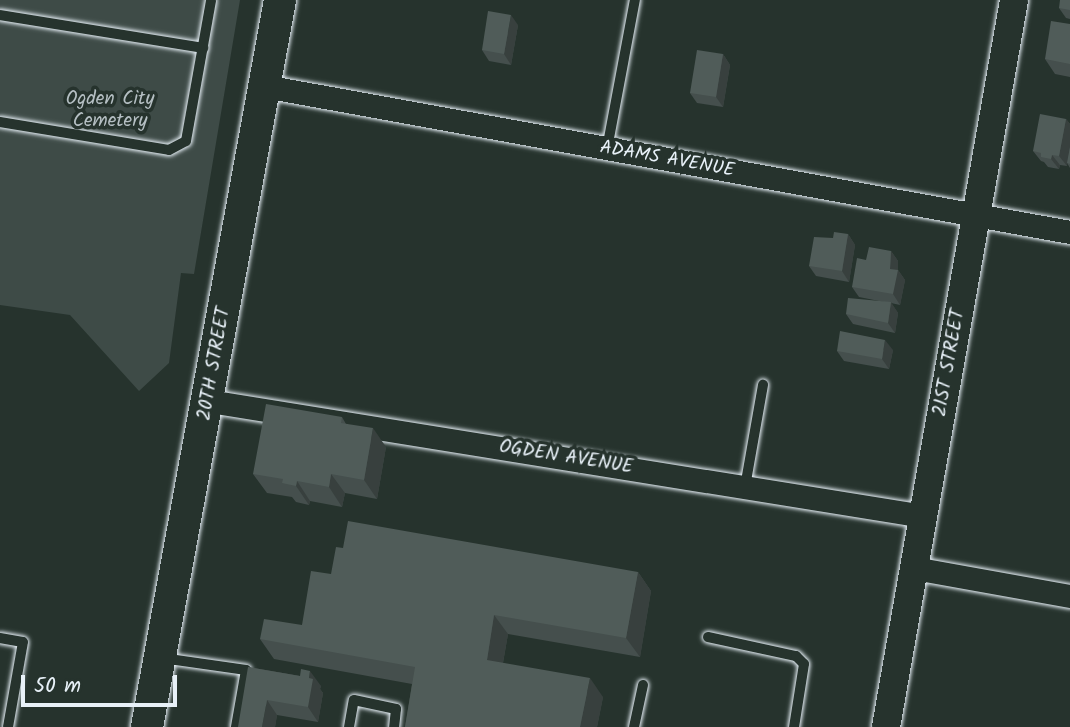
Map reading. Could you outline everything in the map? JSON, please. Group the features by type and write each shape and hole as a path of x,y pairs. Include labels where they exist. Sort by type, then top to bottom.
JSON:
{"main road":[{"name":"20TH STREET","path":"147,727 209,401 280,0"}],"street":[{"name":"21ST STREET","path":"886,727 1014,0"},
{"name":"ADAMS AVENUE","path":"264,86 1070,232"},
{"name":"OGDEN AVENUE","path":"209,401 923,516"},
{"path":"914,568 1070,596"}],"lane":[{"path":"0,122 169,150 186,141 211,0"},
{"path":"607,149 635,0"},
{"path":"0,15 203,48"},
{"path":"746,487 763,385"},
{"path":"708,637 796,656 804,664 794,727"},
{"path":"0,638 23,642 8,727"},
{"path":"159,657 259,673"},
{"path":"240,726 246,670"},
{"path":"634,727 643,685"},
{"path":"349,727 354,700 396,709 394,727"}],"green space":[{"name":"Ogden City Cemetery","path":"0,0 240,0 194,274 181,273 169,363 139,391 70,315 0,305"}],"building":[{"path":"1060,0 1070,0 1070,10 1059,8"},
{"path":"488,11 511,15 504,54 482,50"},
{"path":"1051,21 1070,24 1070,64 1045,59"},
{"path":"697,50 723,54 716,97 690,93"},
{"path":"1040,114 1066,119 1059,156 1052,155 1051,159 1041,157 1041,153 1033,151"},
{"path":"834,232 848,234 842,271 809,266 814,237 833,238"},
{"path":"869,247 891,251 890,269 898,270 893,294 852,287 857,258 866,260"},
{"path":"848,298 891,302 888,323 846,314"},
{"path":"840,331 885,340 882,359 837,351"},
{"path":"266,404 342,417 341,423 373,428 364,480 331,474 329,487 297,481 296,486 282,483 283,479 253,474"},
{"path":"348,521 638,572 626,638 494,615 487,660 590,678 580,727 405,727 415,667 260,639 264,619 302,625 311,571 331,574 336,547 343,548"},
{"path":"248,667 300,676 301,669 310,671 309,678 313,679 308,707 267,700 262,727 238,727"}]}
